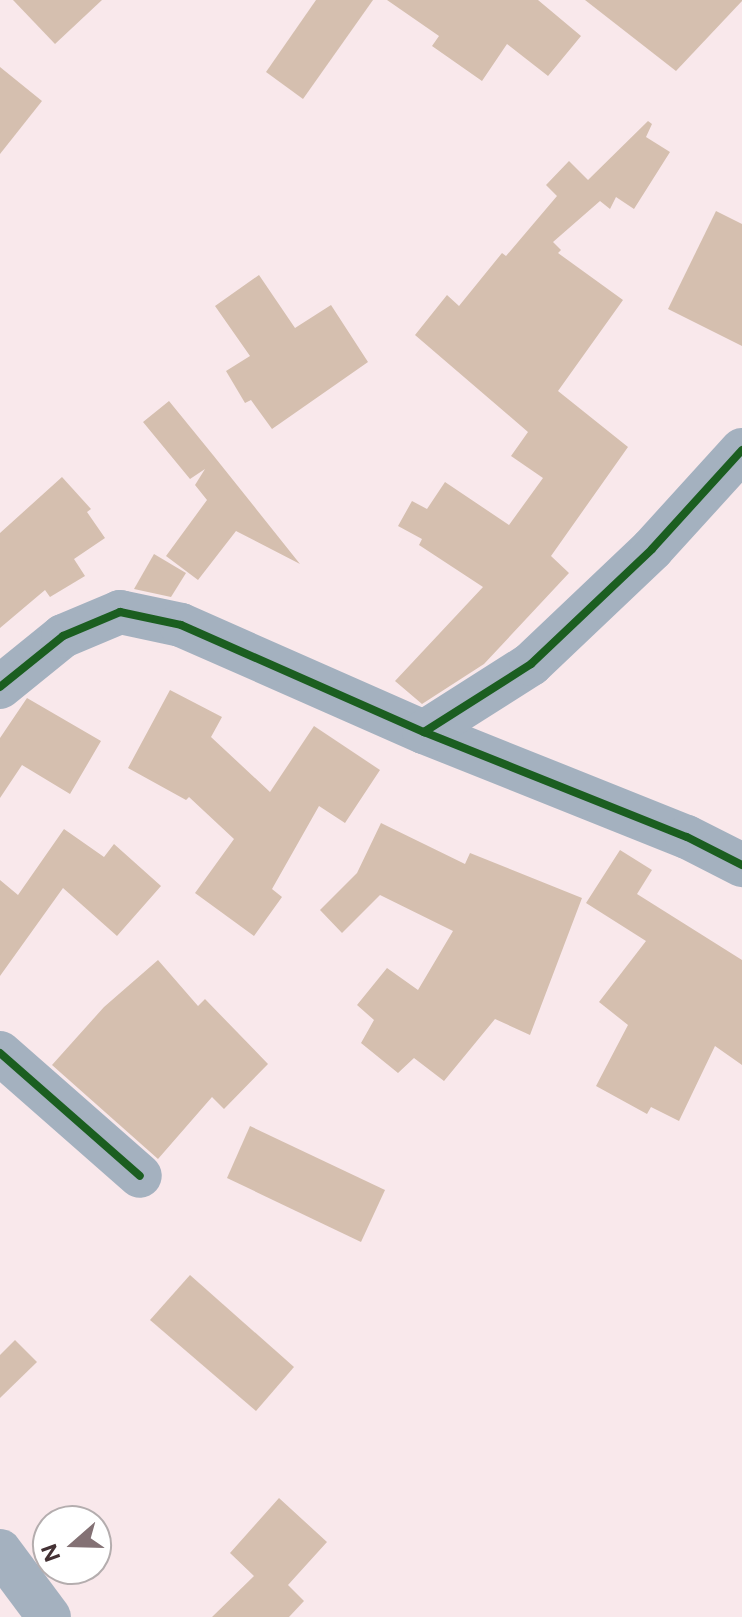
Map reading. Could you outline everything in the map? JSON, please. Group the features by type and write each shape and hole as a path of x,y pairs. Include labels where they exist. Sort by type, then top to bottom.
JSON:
{"street":[{"path":"424,732 531,664 652,549 742,450"},
{"path":"0,687 63,636 120,612 181,625 424,732 687,837 742,865"},
{"path":"0,1053 140,1176"},
{"path":"0,1551 49,1617"}],"building":[{"path":"13,0 102,0 55,44"},
{"path":"316,0 373,0 303,99 266,72"},
{"path":"387,0 538,0 581,36 548,76 507,44 482,81 432,46 439,36"},
{"path":"585,0 742,0 742,1 676,71"},
{"path":"0,67 42,101 0,154"},
{"path":"648,121 652,124 646,137 670,152 634,209 616,197 610,209 600,201 553,242 561,250 558,253 623,300 558,391 628,447 551,556 569,573 484,664 422,704 395,681 483,587 419,545 422,539 398,526 412,501 427,509 445,482 509,525 543,478 511,456 528,432 415,335 447,295 459,306 502,253 506,256 557,196 546,185 569,161 588,180"},
{"path":"716,211 742,224 742,346 668,309"},
{"path":"259,275 295,328 331,305 368,362 272,429 251,400 245,403 226,371 250,356 215,306"},
{"path":"169,401 300,564 236,531 198,580 166,556 207,500 195,485 205,469 190,479 143,422"},
{"path":"62,477 91,509 87,512 105,538 74,559 85,576 50,597 45,590 0,628 0,533"},
{"path":"154,554 186,573 171,597 134,589"},
{"path":"170,690 222,717 211,737 270,792 314,726 380,770 345,823 319,806 272,889 282,897 254,936 195,893 234,839 189,797 186,800 128,768"},
{"path":"27,698 101,741 70,794 22,765 0,798 0,738"},
{"path":"381,823 465,864 470,853 582,898 530,1035 495,1019 444,1081 414,1058 398,1073 361,1043 374,1020 357,1005 387,968 418,990 453,931 380,895 342,933 320,910 357,873"},
{"path":"64,829 104,857 114,844 161,886 117,936 63,888 0,976 0,880 18,895"},
{"path":"620,850 652,870 637,894 742,960 742,1065 715,1046 679,1121 651,1107 647,1114 596,1086 628,1025 599,1002 646,941 586,903"},
{"path":"158,960 198,1006 205,999 268,1064 224,1109 212,1097 158,1159 52,1065 104,1007"},
{"path":"250,1126 385,1190 361,1242 227,1178"},
{"path":"190,1275 294,1367 256,1411 150,1320"},
{"path":"15,1340 37,1362 0,1398 0,1355"},
{"path":"279,1498 327,1542 288,1585 304,1601 289,1617 212,1617 254,1576 230,1553"}],"cycle path":[{"path":"424,732 531,664 652,549 742,450"},
{"path":"0,687 63,636 120,612 181,625 424,732 687,837 742,865"},
{"path":"0,1053 140,1176"}]}
